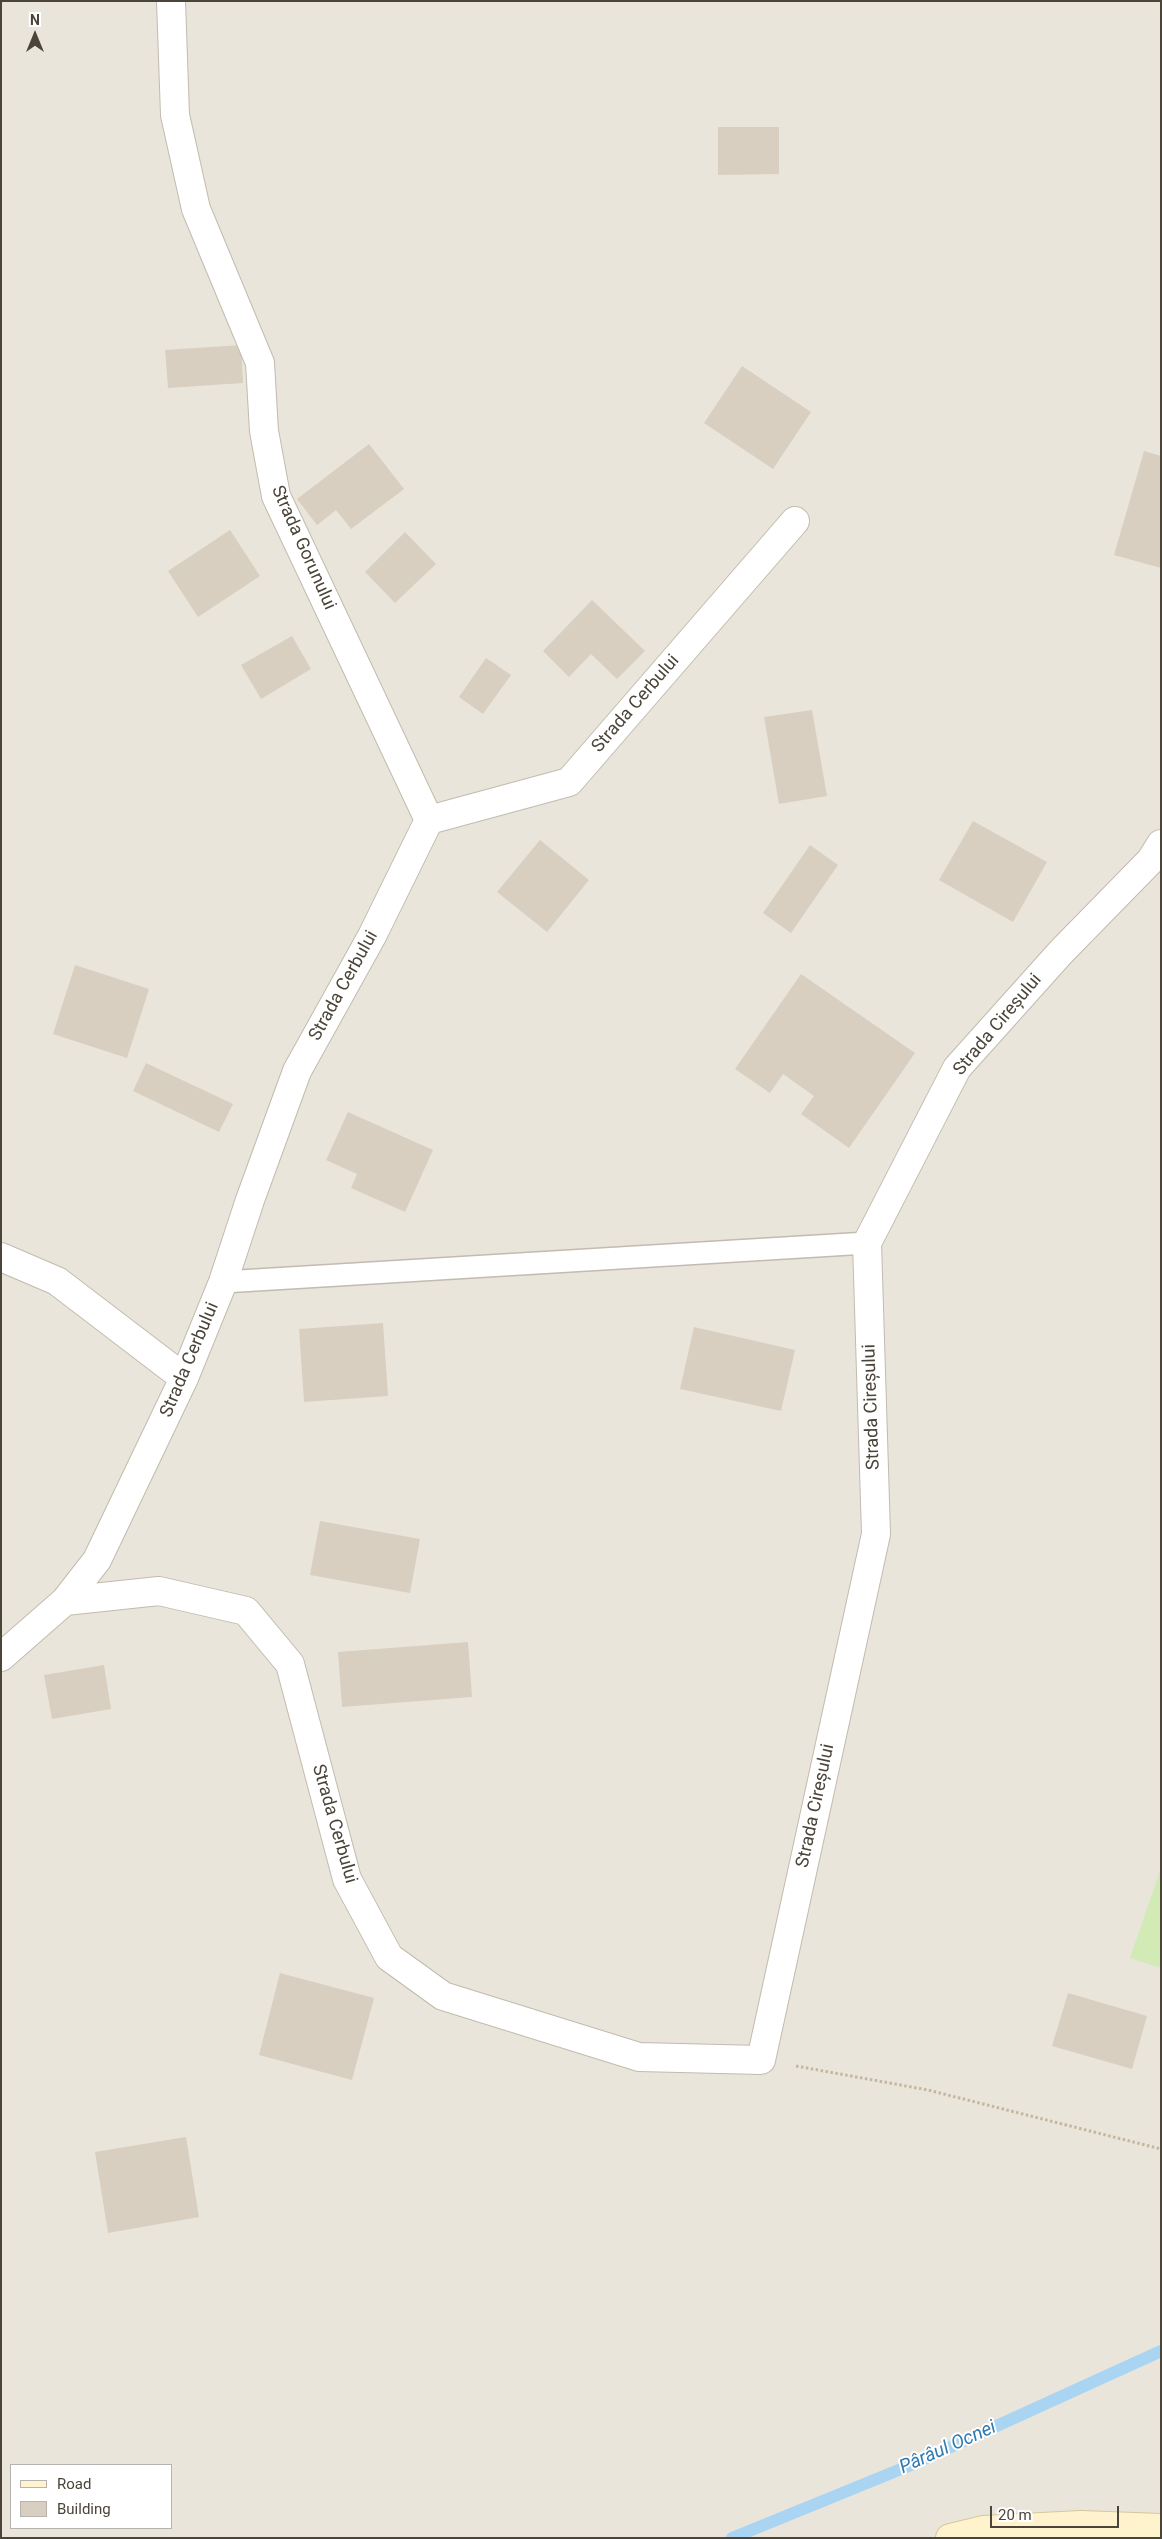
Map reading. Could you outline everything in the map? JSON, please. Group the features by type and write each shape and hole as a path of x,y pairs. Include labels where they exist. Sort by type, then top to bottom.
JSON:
{"main road":[{"path":"950,2538 983,2530 1081,2525 1161,2528"}],"street":[{"name":"Strada Gorunului","path":"171,1 175,115 196,209 260,363 264,431 276,496 428,820"},
{"name":"Strada Cerbului","path":"1,1657 65,1601 97,1560 184,1378 223,1282 250,1200 297,1071 372,936 428,820 569,782 795,521"},
{"name":"Strada Cireșului","path":"761,2060 876,1534 866,1243 957,1068 1060,952 1151,860 1161,844"},
{"path":"1,1256 57,1281 184,1378"},
{"name":"Strada Cerbului","path":"65,1601 158,1591 246,1611 290,1664 347,1879 389,1957 443,1996 639,2058 761,2060"}],"lane":[{"path":"223,1282 866,1243"}],"path":[{"path":"761,2060 928,2090 1161,2149"}],"shaded area":[{"path":"1,1 1161,1 1161,2538 1,2538"}],"green space":[{"path":"1161,1868 1161,1968 1130,1958"}],"building":[{"path":"718,127 779,127 779,174 718,175"},
{"path":"241,345 243,383 168,388 165,350"},
{"path":"742,366 811,412 773,469 704,423"},
{"path":"369,444 404,489 351,529 336,510 317,525 297,499"},
{"path":"1144,451 1161,456 1161,568 1114,555"},
{"path":"230,530 260,576 198,617 168,571"},
{"path":"405,532 436,564 395,603 365,572"},
{"path":"592,600 645,651 617,679 591,654 569,677 543,651"},
{"path":"292,636 311,669 261,699 241,665"},
{"path":"486,658 511,675 483,714 459,697"},
{"path":"812,710 827,796 779,804 764,717"},
{"path":"973,821 1047,862 1013,922 939,880"},
{"path":"540,840 589,880 547,932 497,892"},
{"path":"810,845 838,865 791,933 763,913"},
{"path":"75,965 149,989 127,1058 53,1034"},
{"path":"801,974 915,1053 849,1148 801,1114 814,1096 783,1074 770,1093 735,1069"},
{"path":"146,1063 233,1104 219,1132 133,1091"},
{"path":"348,1112 433,1150 405,1212 351,1188 357,1174 326,1160"},
{"path":"383,1323 388,1396 304,1402 299,1329"},
{"path":"694,1327 795,1350 781,1411 680,1389"},
{"path":"320,1521 420,1539 410,1593 310,1575"},
{"path":"468,1642 472,1697 342,1707 338,1652"},
{"path":"104,1665 111,1709 52,1719 44,1675"},
{"path":"280,1973 374,1998 352,2080 259,2055"},
{"path":"1068,1993 1147,2016 1132,2069 1052,2046"},
{"path":"186,2137 199,2217 108,2233 95,2152"}],"waterway":[{"name":"Pârâul Ocnei","path":"732,2538 911,2465 1161,2351"}]}
